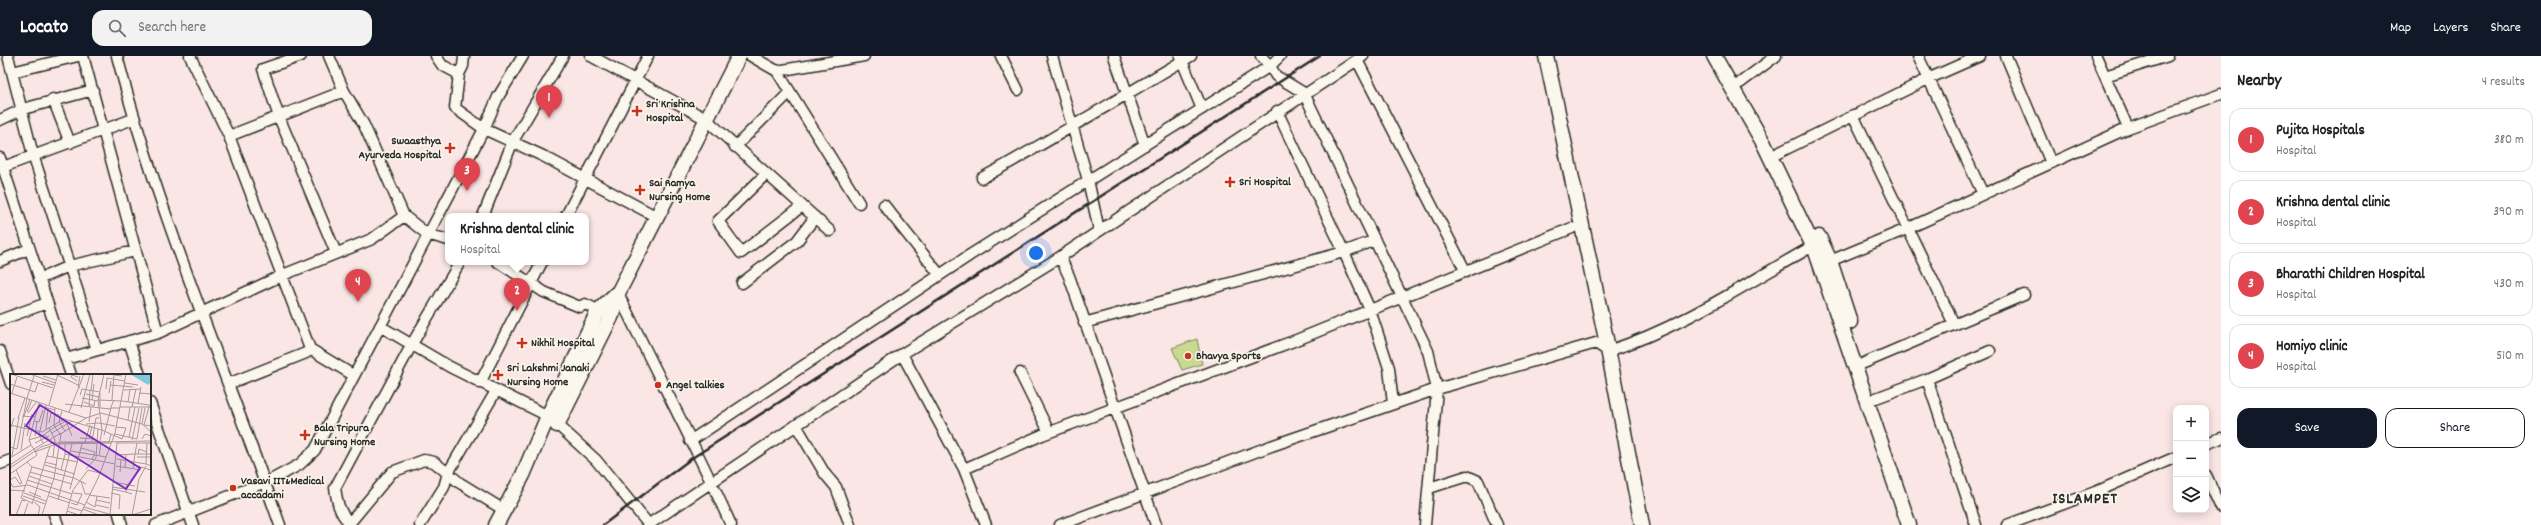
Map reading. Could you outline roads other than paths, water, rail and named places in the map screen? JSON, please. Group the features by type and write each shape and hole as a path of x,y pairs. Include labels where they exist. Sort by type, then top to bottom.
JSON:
{"main road":[{"path":"496,525 612,315 618,293 739,56"},
{"path":"1546,56 1607,345 1642,525"},
{"path":"1714,56 1764,144 1813,246 1909,525"},
{"path":"1724,56 1778,153 1830,260 1918,525"},
{"path":"553,421 598,311 618,293"}],"street":[{"path":"8,56 23,109 33,155 97,350"},
{"path":"12,72 78,56"},
{"path":"83,56 105,130 135,251 158,333"},
{"path":"116,56 133,120 202,314 280,525"},
{"path":"190,56 229,136 310,349 353,375"},
{"path":"301,56 263,69 278,117 336,253"},
{"path":"329,56 344,91 364,125 404,216 427,234 445,239"},
{"path":"436,56 442,65 459,74"},
{"path":"464,56 464,66 459,74 455,108 484,129 513,141 657,217"},
{"path":"156,525 265,482 299,465 315,450 427,234 484,129 498,97 522,56"},
{"path":"484,213 513,141 563,56"},
{"path":"592,56 706,119 735,147 830,231"},
{"path":"568,213 648,56"},
{"path":"751,56 777,71 859,203"},
{"path":"777,71 864,56"},
{"path":"1001,56 1018,90"},
{"path":"1052,56 1088,180 1099,230"},
{"path":"1114,56 1145,144"},
{"path":"1261,56 1276,76 1304,94 1428,351 1437,389 1425,525"},
{"path":"690,441 940,275 1270,66 1280,56"},
{"path":"1740,83 1776,56"},
{"path":"1918,56 1930,78 1983,194"},
{"path":"1778,153 1806,137 1839,124 1930,78 1980,56"},
{"path":"2006,56 2051,163"},
{"path":"2096,56 2128,128"},
{"path":"2105,76 2168,56"},
{"path":"982,178 1073,128 1126,93 1184,58 1202,109"},
{"path":"380,326 480,383 553,421 596,460 649,525 711,481 902,354 1060,257 1277,111 1360,58 1466,272"},
{"path":"0,120 23,109 53,99 93,90"},
{"path":"229,136 344,91"},
{"path":"735,147 790,92"},
{"path":"1830,260 1909,228 2128,128 2221,94"},
{"path":"53,99 70,143"},
{"path":"1277,111 1370,310 1389,368 1393,404"},
{"path":"1853,116 1909,228 1954,324"},
{"path":"71,374 1,162 33,155 133,120"},
{"path":"766,174 718,221 741,253 802,206"},
{"path":"884,205 940,275"},
{"path":"66,359 158,333 202,314 283,275 372,240 404,216"},
{"path":"742,283 796,241 815,217"},
{"path":"964,469 1049,432 1370,310 1572,228"},
{"path":"1084,323 1344,252 1375,240"},
{"path":"1060,525 1271,446 1437,389 1596,343 1607,345 1662,331 1813,246"},
{"path":"0,260 29,249"},
{"path":"39,279 69,266 135,251"},
{"path":"1060,257 1069,276 1084,323 1156,525"},
{"path":"458,265 412,344 335,488 338,503 349,524 392,472 424,460 434,462 460,483 504,510"},
{"path":"503,265 544,292 580,306 585,304 598,311 612,315"},
{"path":"480,383 540,265"},
{"path":"618,293 711,481 731,525"},
{"path":"1864,362 2024,294"},
{"path":"0,320 47,303"},
{"path":"129,341 140,374"},
{"path":"228,384 306,353 310,349"},
{"path":"0,351 10,381"},
{"path":"1876,398 1927,379 1990,351"},
{"path":"902,354 964,469 986,525"},
{"path":"1020,373 1049,432"},
{"path":"1927,379 1976,525"},
{"path":"420,525 444,487 448,473 496,391"},
{"path":"151,406 193,525"},
{"path":"796,425 825,474 836,487 850,525"},
{"path":"2209,443 2221,438"},
{"path":"2007,525 2098,491 2173,458"},
{"path":"0,464 10,460"},
{"path":"1429,488 1467,476 1478,481 1497,525"},
{"path":"2207,477 2221,508"},
{"path":"54,515 58,525"},
{"path":"118,515 122,525"}],"railway":[{"path":"603,525 692,458 1320,56"}],"place":[{"name":"Sri Krishna Hospital","path":"637,111"},
{"name":"Pujita Hospitals","path":"549,118"},
{"name":"Swaasthya Ayurveda Hospital","path":"450,148"},
{"name":"Sri Hospital","path":"1230,182"},
{"name":"Sai Ramya Nursing Home","path":"640,190"},
{"name":"Bharathi Children Hospital","path":"467,191"},
{"name":"Homiyo clinic","path":"358,302"},
{"name":"Krishna dental clinic","path":"517,311"},
{"name":"Nikhil Hospital","path":"522,343"},
{"name":"Bhavya Sports","path":"1188,356"},
{"name":"Sri Lakshmi Janaki Nursing Home","path":"498,375"},
{"name":"Angel talkies","path":"658,385"},
{"name":"Bala Tripura Nursing Home","path":"305,435"},
{"name":"Vasavi IIT&Medical accadami","path":"233,488"}],"district":[{"name":"ISLAMPET","path":"2085,499"}]}
